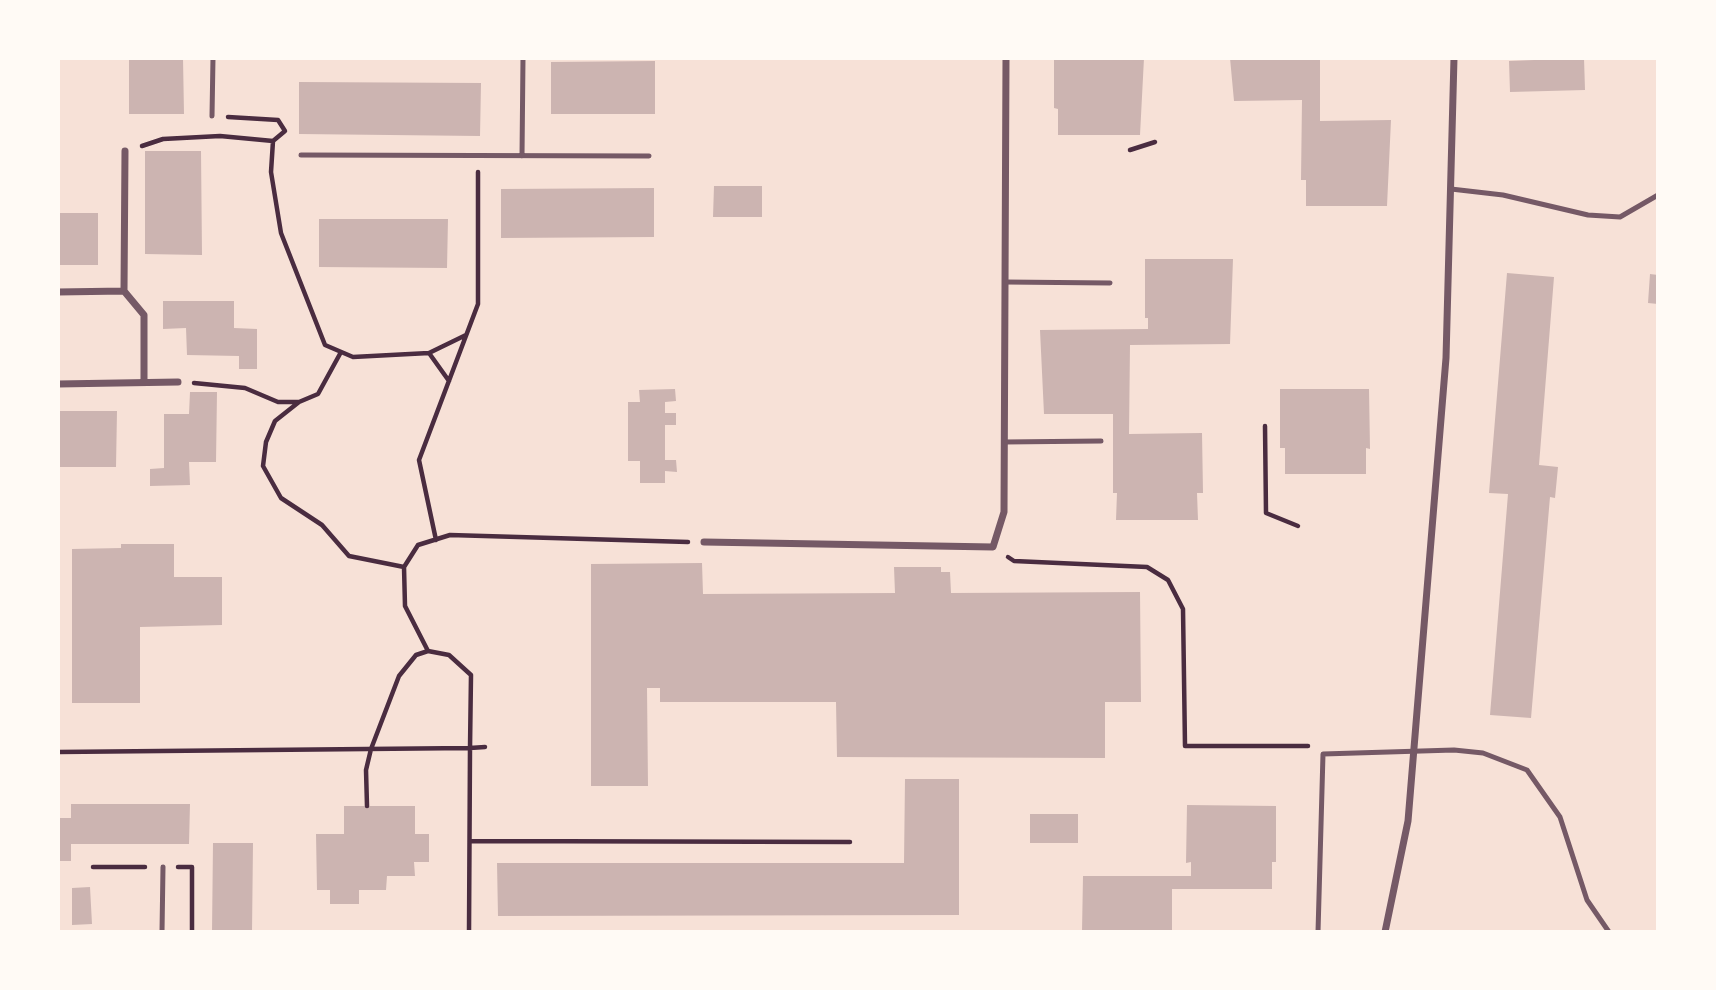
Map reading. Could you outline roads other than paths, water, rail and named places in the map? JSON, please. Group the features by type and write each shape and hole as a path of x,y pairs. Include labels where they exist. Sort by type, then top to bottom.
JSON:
{"street":[{"path":"704,542 993,547 1004,512 1006,58"},
{"path":"1385,932 1408,821 1415,752 1446,358 1454,58"},
{"path":"125,151 124,291 144,315 144,382"},
{"path":"58,292 124,291"},
{"path":"58,384 178,382"}],"lane":[{"path":"212,116 213,58"},
{"path":"522,156 523,58"},
{"path":"301,155 649,156"},
{"path":"1451,189 1503,195 1588,215 1620,217 1658,195"},
{"path":"1005,282 1110,283"},
{"path":"1004,442 1101,441"},
{"path":"1318,932 1323,754 1415,752 1483,752 1527,770 1560,817 1587,900 1609,932"},
{"path":"162,932 163,867"}]}
